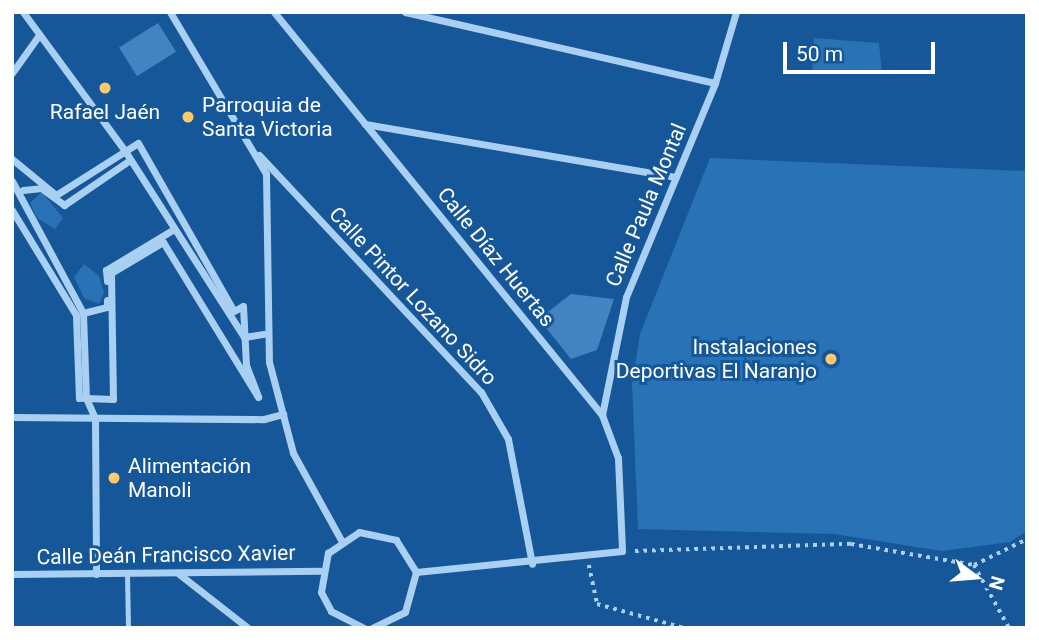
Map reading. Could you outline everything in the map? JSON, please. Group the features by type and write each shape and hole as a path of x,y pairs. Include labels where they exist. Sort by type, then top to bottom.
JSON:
{"street":[{"path":"23,12 125,150 171,230 244,337"},
{"path":"170,12 255,151 269,197 264,334 283,414 309,491 341,540"},
{"name":"Calle Díaz Huertas","path":"274,12 602,415 618,457 622,551"},
{"path":"405,12 715,83"},
{"name":"Calle Paula Montal","path":"602,415 626,297 715,83 736,12"},
{"path":"12,73 39,34"},
{"path":"365,124 380,122 676,177"},
{"path":"12,159 56,195 138,142 234,311 243,306 244,337 255,398 163,242 111,273 113,399 79,398 76,315 12,210"},
{"name":"Calle Pintor Lozano Sidro","path":"255,151 481,392 508,439 532,564"},
{"path":"12,181 23,190 41,188 64,205 130,160"},
{"path":"23,190 23,206 83,313 86,398 95,418 96,574"},
{"path":"83,313 107,307 106,270 171,230"},
{"path":"244,337 264,334"},
{"path":"12,417 264,419 283,414"},
{"path":"364,628 331,611 320,571 341,540 359,532 387,536 409,554 416,572 405,612 372,628"},
{"path":"416,572 532,564 622,551"},
{"name":"Calle Deán Francisco Xavier","path":"12,574 320,571"},
{"path":"178,573 248,628"}],"lane":[{"path":"127,574 128,626"}],"path":[{"path":"622,551 851,544 974,565 1027,539"},
{"path":"588,556 597,604 684,628"},
{"path":"974,565 1009,628"}],"shaded area":[{"path":"814,38 879,43 882,74 812,74"},
{"name":"Instalaciones Deportivas El Naranjo","path":"710,158 1027,171 1027,531 1010,542 942,551 834,534 638,529 632,384 640,334"},
{"path":"42,192 63,218 55,229 37,218 30,203"},
{"path":"84,264 99,276 104,293 99,304 84,298 74,277"}],"building":[{"path":"158,23 176,52 137,76 119,47"},
{"path":"571,294 614,299 597,350 571,359 539,319"}],"place":[{"name":"Rafael Jaén","path":"105,88"},
{"name":"Parroquia de Santa Victoria","path":"188,117"},
{"name":"Instalaciones Deportivas El Naranjo","path":"831,359"},
{"name":"Alimentación Manoli","path":"114,478"}]}
